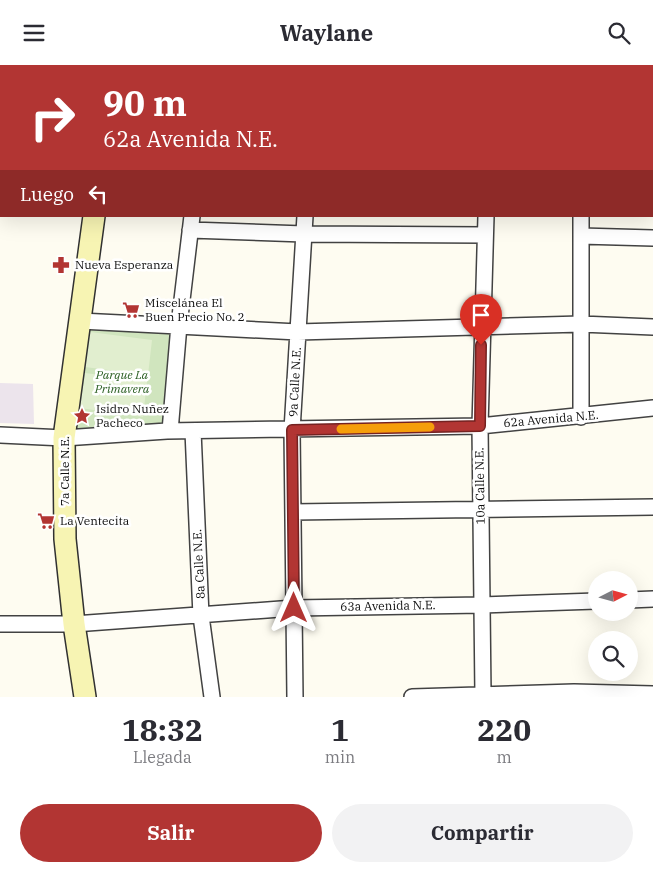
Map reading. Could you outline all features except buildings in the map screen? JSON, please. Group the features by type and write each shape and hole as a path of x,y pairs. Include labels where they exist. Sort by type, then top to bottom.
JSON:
{"street":[{"name":"7a Calle N.E.","path":"85,697 74,624 65,539 64,438 94,217"},
{"name":"9a Calle N.E.","path":"295,697 292,430 304,217"},
{"name":"10a Calle N.E.","path":"482,695 480,426 481,327 486,217"},
{"path":"581,217 581,417"},
{"path":"170,431 179,325 191,223 304,234 485,235"},
{"path":"581,236 653,238"},
{"path":"80,321 298,332 581,324 653,327"},
{"name":"62a Avenida N.E.","path":"0,435 64,438 170,431 480,426 581,417 653,408"},
{"name":"8a Calle N.E.","path":"193,431 201,616 212,697"},
{"path":"293,512 653,507"},
{"path":"638,599 653,599"},
{"name":"63a Avenida N.E.","path":"0,624 74,624 294,608 588,601"},
{"path":"412,697 574,692 653,694"}],"shaded area":[{"path":"0,383 33,384 34,424 0,423"}],"green space":[{"name":"Parque La Primavera","path":"80,321 179,325 167,431 64,438"},
{"path":"90,332 152,340 148,375 85,367"},
{"path":"85,373 147,381 143,417 80,408"}],"slow traffic":[{"path":"341,429 430,427"}],"place":[{"name":"Nueva Esperanza","path":"61,265"},
{"name":"Miscelánea El Buen Precio No. 2","path":"131,310"},
{"name":"Isidro Nuñez Pacheco","path":"82,416"},
{"name":"La Ventecita","path":"46,521"}],"route":[{"path":"294,608 292,430 480,426 481,345"}]}
